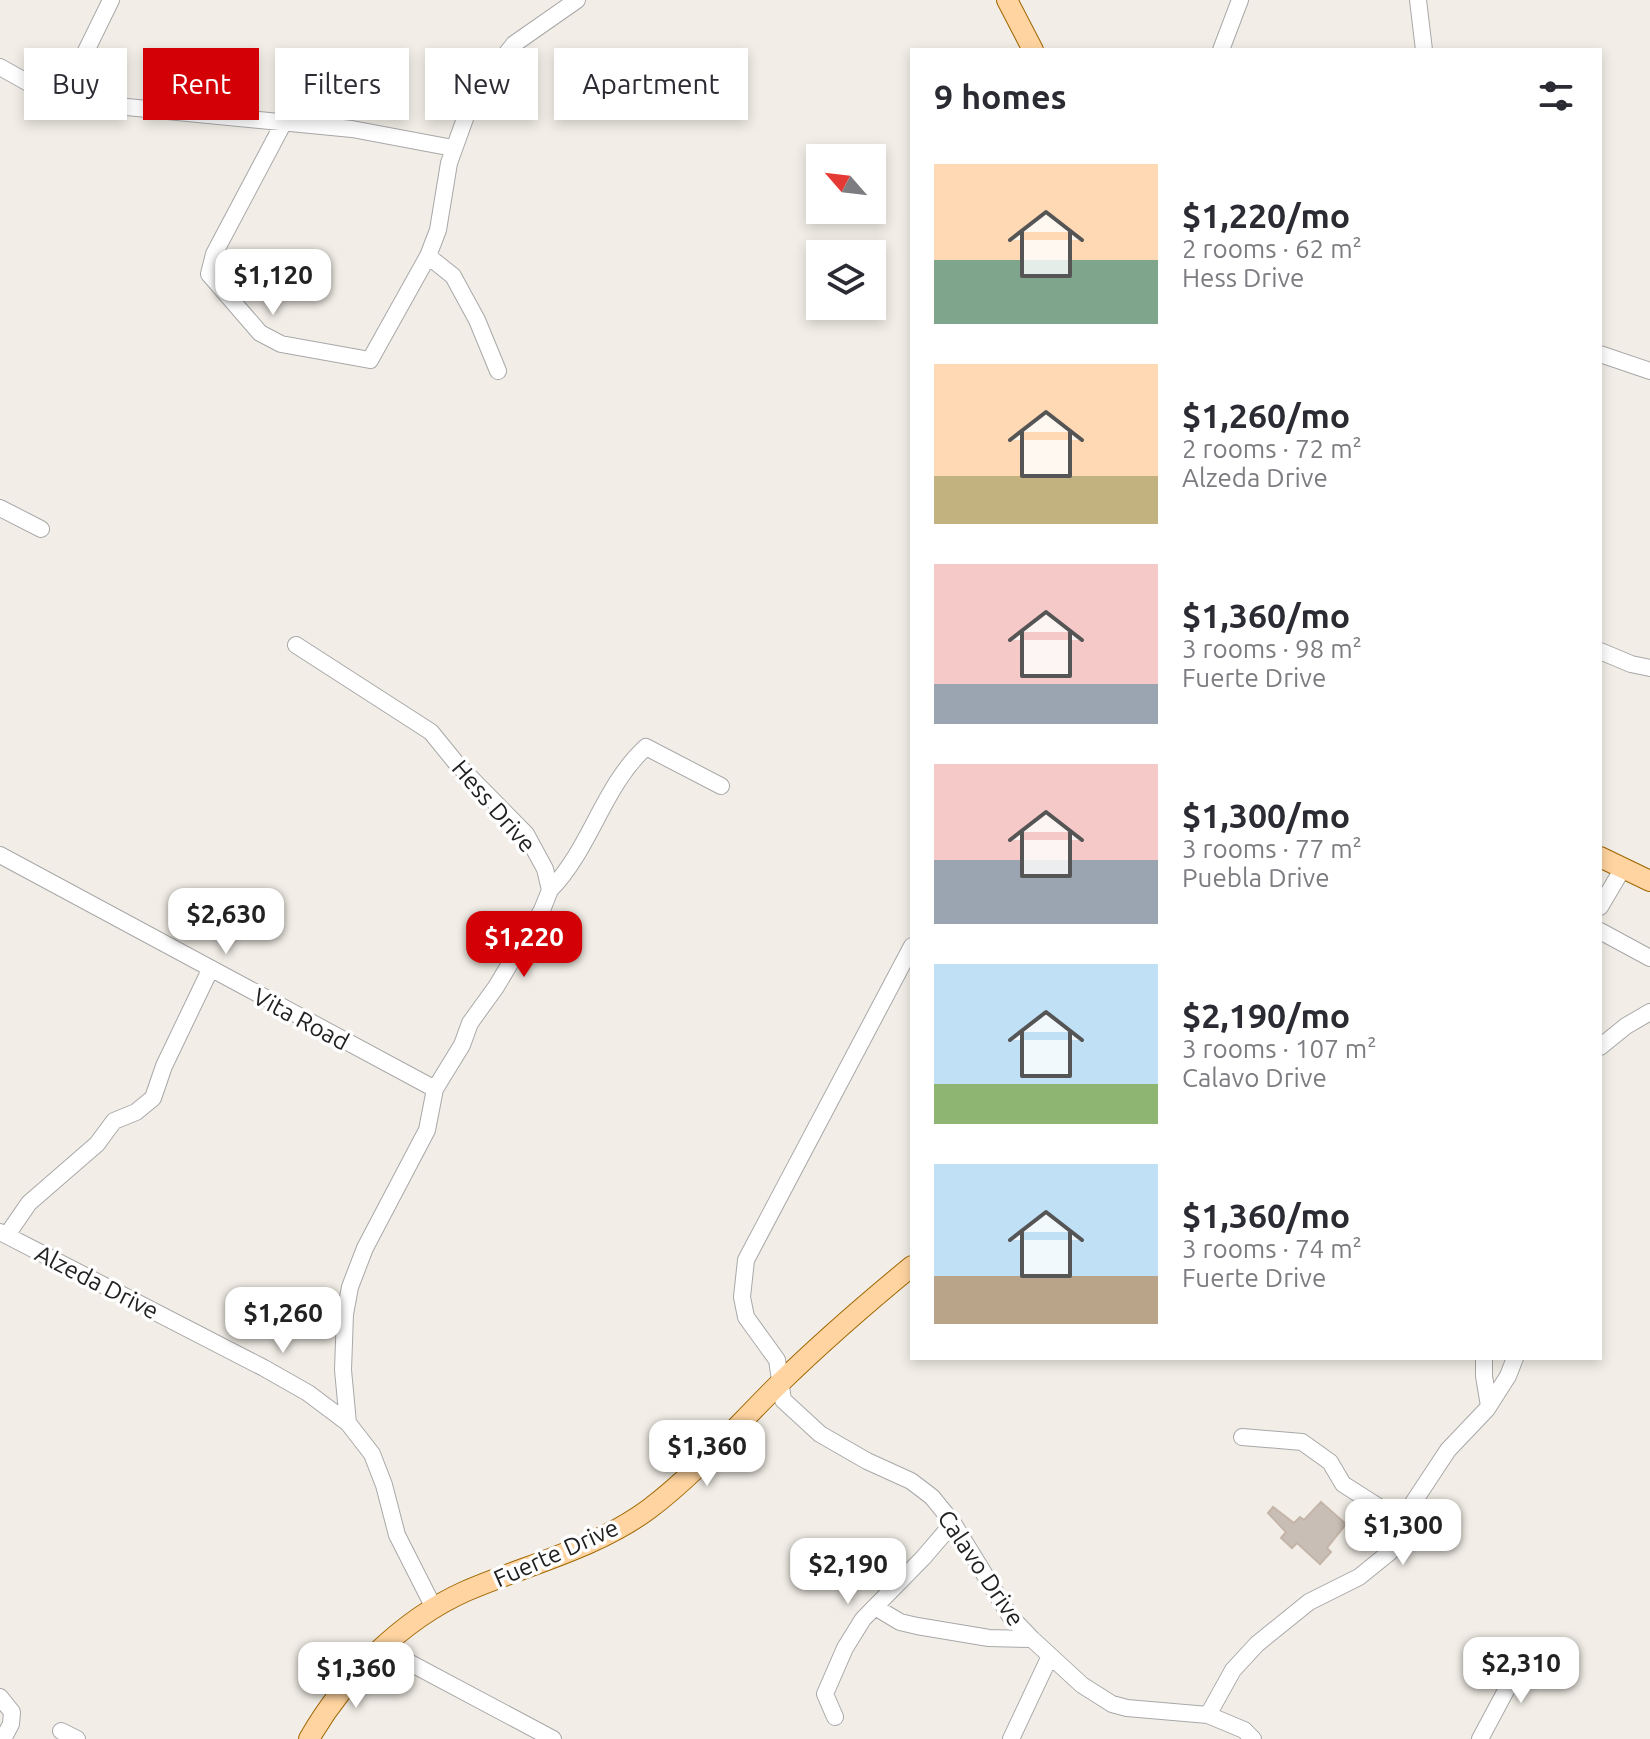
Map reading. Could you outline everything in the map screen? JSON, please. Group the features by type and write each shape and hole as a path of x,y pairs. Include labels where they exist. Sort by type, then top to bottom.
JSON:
{"main road":[{"path":"1007,0 1032,48"},
{"path":"1602,858 1650,881"},
{"name":"Fuerte Drive","path":"309,1739 342,1691 382,1648 434,1608 466,1591 568,1552 636,1518 700,1464 781,1382 910,1268"}],"street":[{"path":"87,48 111,0"},
{"path":"284,122 214,254 209,274 260,333 281,344 370,360 428,256 438,230 453,148 471,102 514,44 576,0"},
{"path":"1222,48 1240,0"},
{"path":"1418,0 1424,48"},
{"path":"0,67 24,80"},
{"path":"127,107 352,129 453,148"},
{"path":"428,256 453,276 477,320 498,371"},
{"path":"1602,355 1650,371"},
{"path":"0,508 41,529"},
{"name":"Hess Drive","path":"296,645 431,732 457,764 526,834 545,869 550,890"},
{"path":"1602,652 1650,668"},
{"path":"348,1423 343,1370 345,1314 350,1287 365,1248 427,1130 435,1089 462,1045 470,1023 496,987 542,910 550,890 566,873 628,763 646,747 721,786"},
{"name":"Vita Road","path":"0,855 435,1089"},
{"path":"1602,904 1623,868"},
{"path":"1602,932 1650,958"},
{"name":"Calavo Drive","path":"910,950 746,1260 742,1297 746,1317 777,1360 783,1400 820,1434 867,1461 911,1481 932,1497 953,1523 1010,1616 1082,1685 1112,1704 1127,1708 1208,1715 1244,1730 1253,1739"},
{"path":"4,1234 29,1203 97,1144 114,1121 136,1112 153,1098 173,1044 210,970"},
{"path":"1602,1045 1650,1012"},
{"name":"Alzeda Drive","path":"4,1234 264,1368 308,1393 348,1423 372,1454 397,1535 434,1608"},
{"path":"1484,1360 1489,1406"},
{"path":"1208,1715 1233,1670 1257,1644 1309,1602 1359,1577 1390,1552 1413,1503 1448,1450 1489,1406 1514,1360"},
{"path":"1242,1437 1302,1442 1330,1462 1343,1484 1404,1523"},
{"path":"835,1717 825,1694 845,1648 863,1619 953,1523"},
{"path":"875,1607 900,1622 917,1626 989,1638 1032,1639"},
{"path":"382,1648 553,1739"},
{"path":"1480,1739 1526,1653"},
{"path":"1011,1739 1050,1656"},
{"path":"0,1697 12,1712 11,1724 3,1739"},
{"path":"61,1731 77,1739"}],"building":[{"path":"1321,1502 1346,1524 1327,1548 1331,1552 1320,1564 1297,1543 1292,1548 1281,1538 1286,1532 1268,1513 1273,1507 1294,1523 1300,1517 1304,1520"}]}
